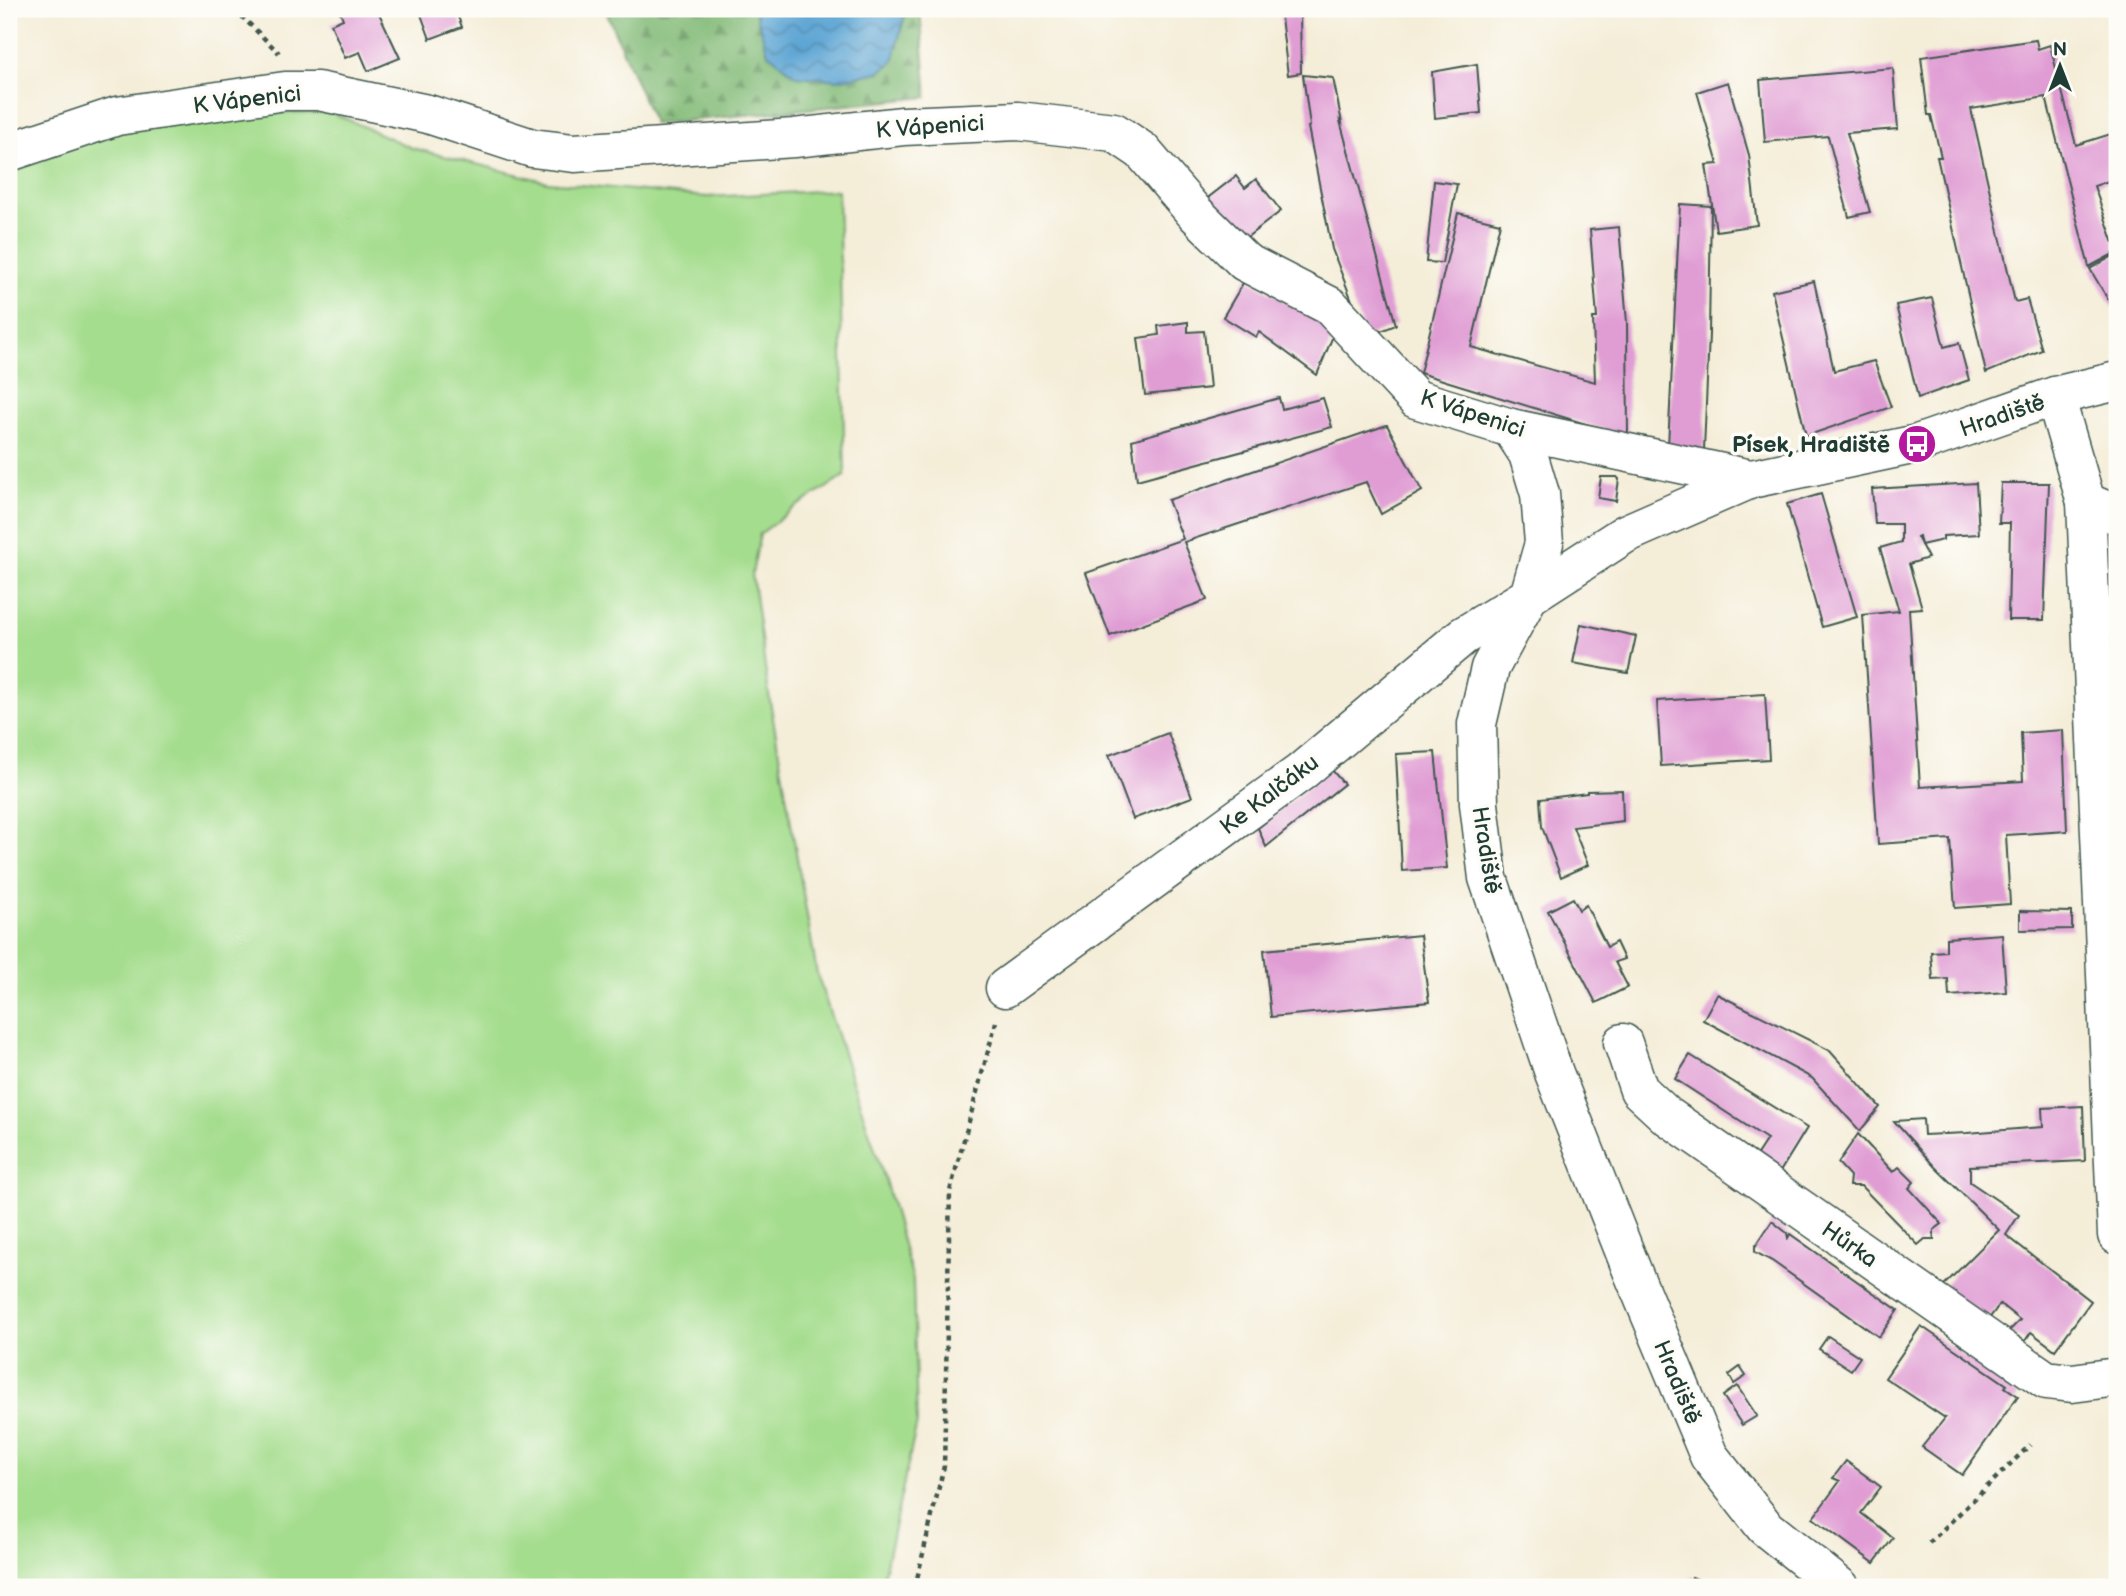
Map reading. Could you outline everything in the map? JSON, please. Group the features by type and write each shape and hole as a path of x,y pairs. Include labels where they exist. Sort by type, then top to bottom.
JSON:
{"street":[{"name":"K Vápenici","path":"9,152 117,116 285,91 317,90 428,114 532,148 574,153 794,138 903,126 1018,121 1114,132 1142,151 1195,213 1245,262 1330,306 1416,399 1511,428 1751,478"},
{"path":"2055,396 2117,352"},
{"path":"2055,396 2117,381"},
{"path":"2055,396 2102,509 2117,1235"},
{"name":"Hradiště","path":"1840,1587 1765,1527 1709,1456 1554,1073 1488,878 1479,804 1477,724 1490,668 1529,596 1625,534 1751,478 1917,443 2055,396"},
{"path":"1511,428 1528,454 1541,494 1544,543 1529,596"},
{"name":"Ke Kalčáku","path":"1005,988 1301,772 1464,636 1529,596"},
{"name":"Hůrka","path":"1623,1043 1640,1090 1666,1115 2046,1380 2072,1383 2117,1377"}],"path":[{"path":"234,9 317,90"},
{"path":"915,1587 944,1466 950,1191 1005,988"},
{"path":"1929,1544 2030,1444"}],"green space":[{"path":"605,9 920,9 927,97 654,124"},
{"path":"206,112 333,113 412,148 548,182 707,197 838,190 845,476 794,508 760,534 752,574 769,695 817,974 885,1180 913,1280 917,1423 881,1587 9,1587 9,166 91,130"}],"water":[{"path":"754,9 906,10 893,62 879,72 838,80 796,76 768,53"}],"building":[{"path":"339,9 377,9 400,58 368,71 360,52 345,58 331,24 343,19"},
{"path":"419,9 455,9 462,27 430,39"},
{"path":"1280,9 1300,9 1301,73 1288,75"},
{"path":"2036,40 2038,49 2050,45 2076,145 2117,132 2117,145 2110,145 2117,150 2117,178 2094,186 2117,252 2089,267 2046,97 1971,109 2015,302 2027,299 2042,350 1986,373 1937,157 1941,157 1931,115 1928,115 1921,57"},
{"path":"1477,64 1481,113 1435,118 1432,72"},
{"path":"1893,68 1898,129 1847,133 1870,212 1849,217 1828,136 1765,142 1760,80"},
{"path":"1303,75 1333,78 1342,123 1340,121 1396,325 1366,337 1332,249 1308,127"},
{"path":"1728,82 1749,155 1757,225 1716,231 1706,165 1718,164 1697,92"},
{"path":"1236,176 1245,188 1256,179 1281,211 1234,247 1200,204"},
{"path":"1434,181 1457,184 1442,263 1426,262"},
{"path":"1680,204 1711,206 1704,450 1668,447"},
{"path":"1458,213 1500,223 1471,347 1595,382 1593,318 1597,318 1590,230 1619,227 1627,323 1628,437 1420,373"},
{"path":"2117,254 2117,306 2113,308 2090,269"},
{"path":"1246,278 1335,331 1317,375 1259,332 1256,337 1223,317"},
{"path":"1814,281 1834,371 1874,361 1891,407 1806,436 1772,291"},
{"path":"1932,298 1944,347 1959,343 1969,380 1918,398 1896,305"},
{"path":"1188,322 1188,332 1204,331 1210,388 1145,395 1138,338 1159,335 1158,326"},
{"path":"1279,398 1282,409 1323,398 1332,427 1137,480 1132,440"},
{"path":"1387,425 1422,491 1381,514 1366,482 1184,542 1207,600 1110,636 1086,573 1183,539 1168,500"},
{"path":"1601,477 1619,479 1616,501 1598,498"},
{"path":"1976,483 1979,534 1943,536 1943,540 1921,545 1928,558 1909,564 1922,608 1909,609 1920,787 2023,781 2021,733 2063,730 2067,831 2006,835 2010,904 1955,908 1950,839 1878,844 1863,615 1899,611 1880,548 1901,542 1901,524 1875,524 1872,489"},
{"path":"2001,483 2049,483 2044,620 2008,620 2010,523 1999,523"},
{"path":"1821,494 1857,617 1822,627 1787,504"},
{"path":"1581,624 1636,636 1628,673 1573,663"},
{"path":"1765,694 1769,759 1661,766 1657,701"},
{"path":"1168,733 1192,797 1133,819 1109,755"},
{"path":"1435,752 1447,868 1402,871 1396,754"},
{"path":"1331,769 1344,784 1266,847 1258,828"},
{"path":"1622,790 1623,821 1573,827 1588,865 1561,877 1542,827 1540,799 1587,791"},
{"path":"1573,898 1579,910 1586,905 1607,947 1616,942 1624,959 1615,962 1628,987 1596,1003 1548,911"},
{"path":"2020,911 2072,912 2072,929 2020,930"},
{"path":"2002,934 2006,992 1949,996 1948,979 1933,980 1931,952 1946,951 1946,938"},
{"path":"1420,935 1429,1002 1271,1017 1264,950"},
{"path":"1717,994 1829,1050 1880,1107 1860,1131 1812,1078 1703,1020"},
{"path":"1690,1055 1807,1128 1778,1175 1754,1159 1767,1139 1675,1079"},
{"path":"2083,1106 2085,1161 1970,1166 1970,1182 2019,1215 2006,1235 2091,1301 2055,1350 2031,1332 2025,1341 2009,1331 2020,1320 2000,1304 1988,1320 1942,1287 1999,1230 1935,1167 1894,1121 1923,1119 1924,1135 2043,1127 2042,1108"},
{"path":"1858,1134 1893,1172 1899,1167 1914,1182 1909,1188 1942,1224 1934,1230 1934,1239 1925,1239 1918,1245 1861,1186 1849,1186 1850,1176 1838,1163"},
{"path":"1772,1221 1787,1233 1788,1238 1790,1234 1898,1310 1879,1337 1772,1261 1755,1252 1755,1247"},
{"path":"1921,1326 2007,1385 2005,1387 2018,1396 1962,1475 1922,1447 1945,1418 1885,1378"},
{"path":"1828,1336 1860,1357 1851,1370 1819,1349"},
{"path":"1740,1367 1746,1376 1734,1384 1729,1375"},
{"path":"1737,1386 1757,1416 1742,1425 1723,1396"},
{"path":"1846,1461 1881,1487 1861,1513 1893,1538 1874,1563 1813,1518 1840,1481 1833,1478"},
{"path":"1692,1577 1715,1587 1687,1587"}],"place":[{"name":"Písek, Hradiště","path":"1917,444"}]}
